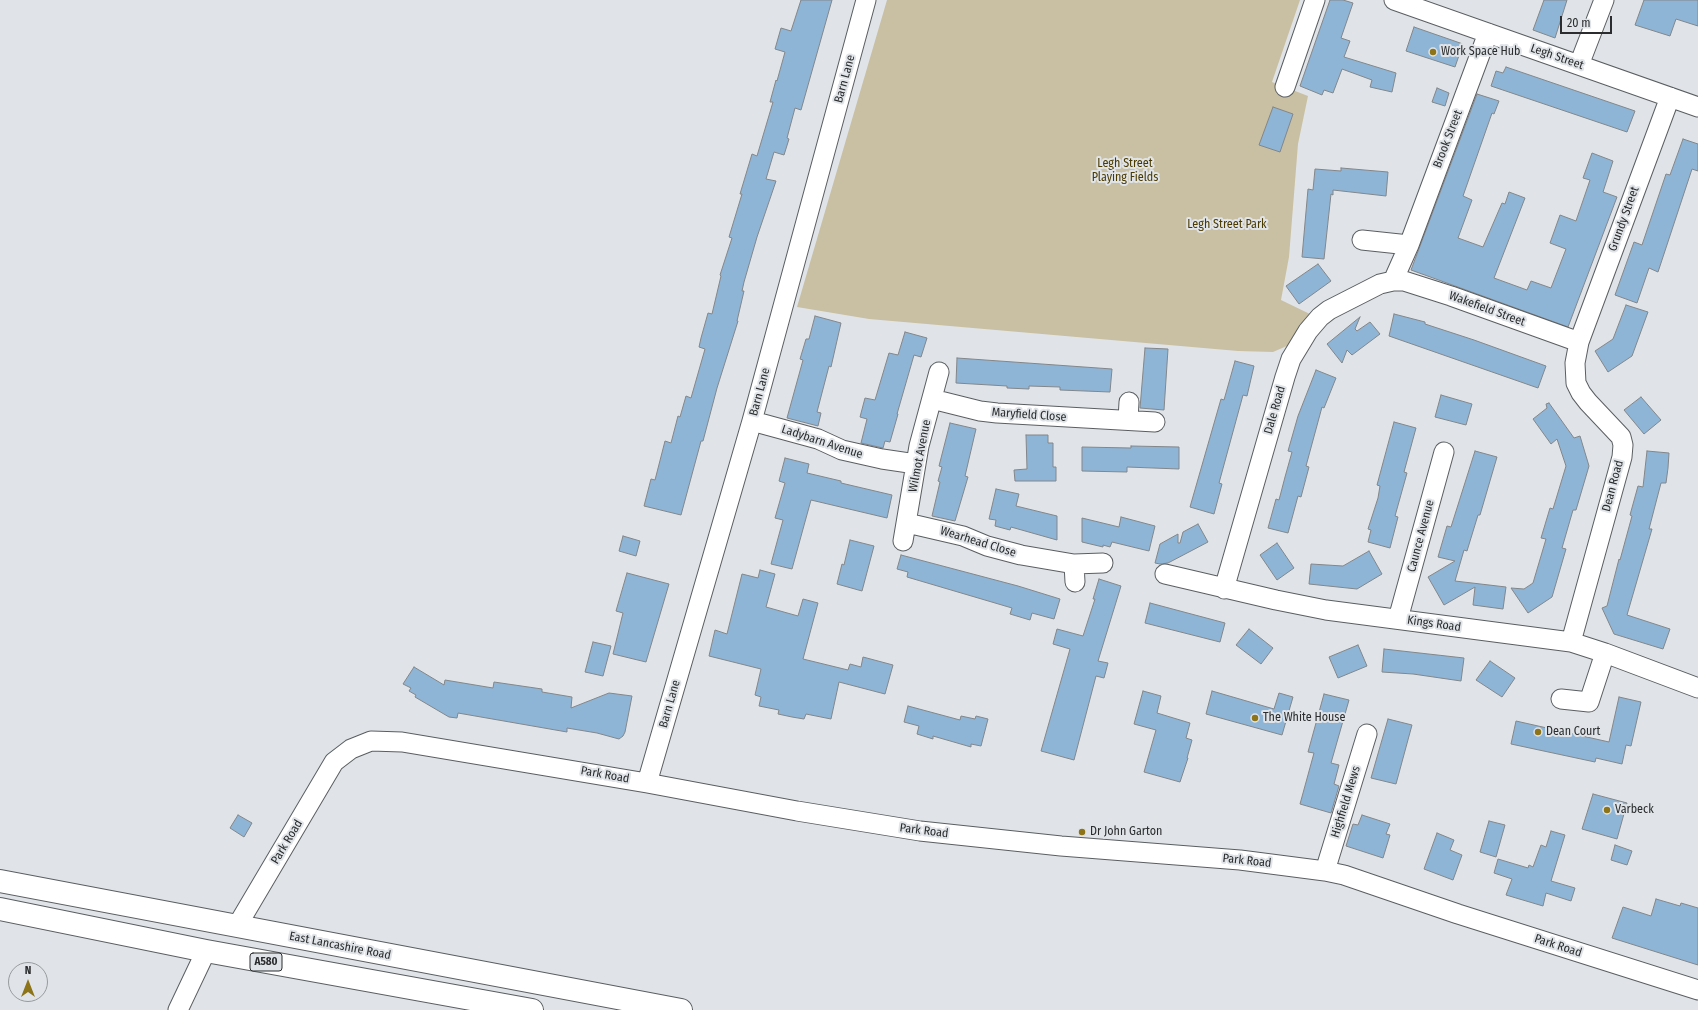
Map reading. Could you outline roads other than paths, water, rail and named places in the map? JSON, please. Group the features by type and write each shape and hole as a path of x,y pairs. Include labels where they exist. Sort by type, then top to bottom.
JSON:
{"highway":[{"name":"East Lancashire Road","path":"0,881 681,1010"},
{"name":"A580","path":"0,909 206,951 532,1010"}],"street":[{"name":"Barn Lane","path":"647,783 752,421 866,0"},
{"path":"1285,87 1315,0"},
{"name":"Legh Street","path":"1394,0 1698,107"},
{"path":"1579,65 1604,0"},
{"name":"Brook Street","path":"1393,281 1409,245 1488,33"},
{"name":"Grundy Street","path":"1579,342 1670,97"},
{"path":"1362,240 1409,245"},
{"name":"Wakefield Street","path":"1393,281 1404,281 1451,296 1579,342"},
{"name":"Dale Road","path":"1224,589 1291,359 1308,331 1320,317 1330,310 1380,284 1393,281"},
{"name":"Dean Road","path":"1571,642 1622,457 1623,445 1621,437 1588,402 1576,383 1575,363 1579,342"},
{"name":"Wilmot Avenue","path":"905,532 916,464 939,372"},
{"name":"Maryfield Close","path":"932,399 980,411 997,413 1128,411 1155,422"},
{"name":"Ladybarn Avenue","path":"752,421 814,437 842,450 882,459 916,464"},
{"name":"Caunce Avenue","path":"1398,619 1444,452"},
{"name":"Wearhead Close","path":"905,532 956,534 987,546 1021,555 1074,564 1103,563"},
{"path":"1074,564 1075,582"},
{"name":"Kings Road","path":"1165,574 1224,589 1326,610 1571,642 1605,653 1698,688"},
{"path":"1561,699 1589,702 1605,653"},
{"name":"Highfield Mews","path":"1326,871 1367,734"},
{"name":"Park Road","path":"237,926 334,762 351,749 371,741 402,742 920,831 1061,846 1234,860 1326,871 1344,875 1465,916 1698,990"},
{"path":"178,1010 206,951"}],"place":[{"name":"Work Space Hub","path":"1433,52"},
{"name":"The White House","path":"1255,718"},
{"name":"Dean Court","path":"1538,732"},
{"name":"Varbeck","path":"1607,810"},
{"name":"Dr John Garton","path":"1082,832"}],"park label":[{"name":"Legh Street Playing Fields","path":"1125,171"},
{"name":"Legh Street Park","path":"1227,225"}]}
